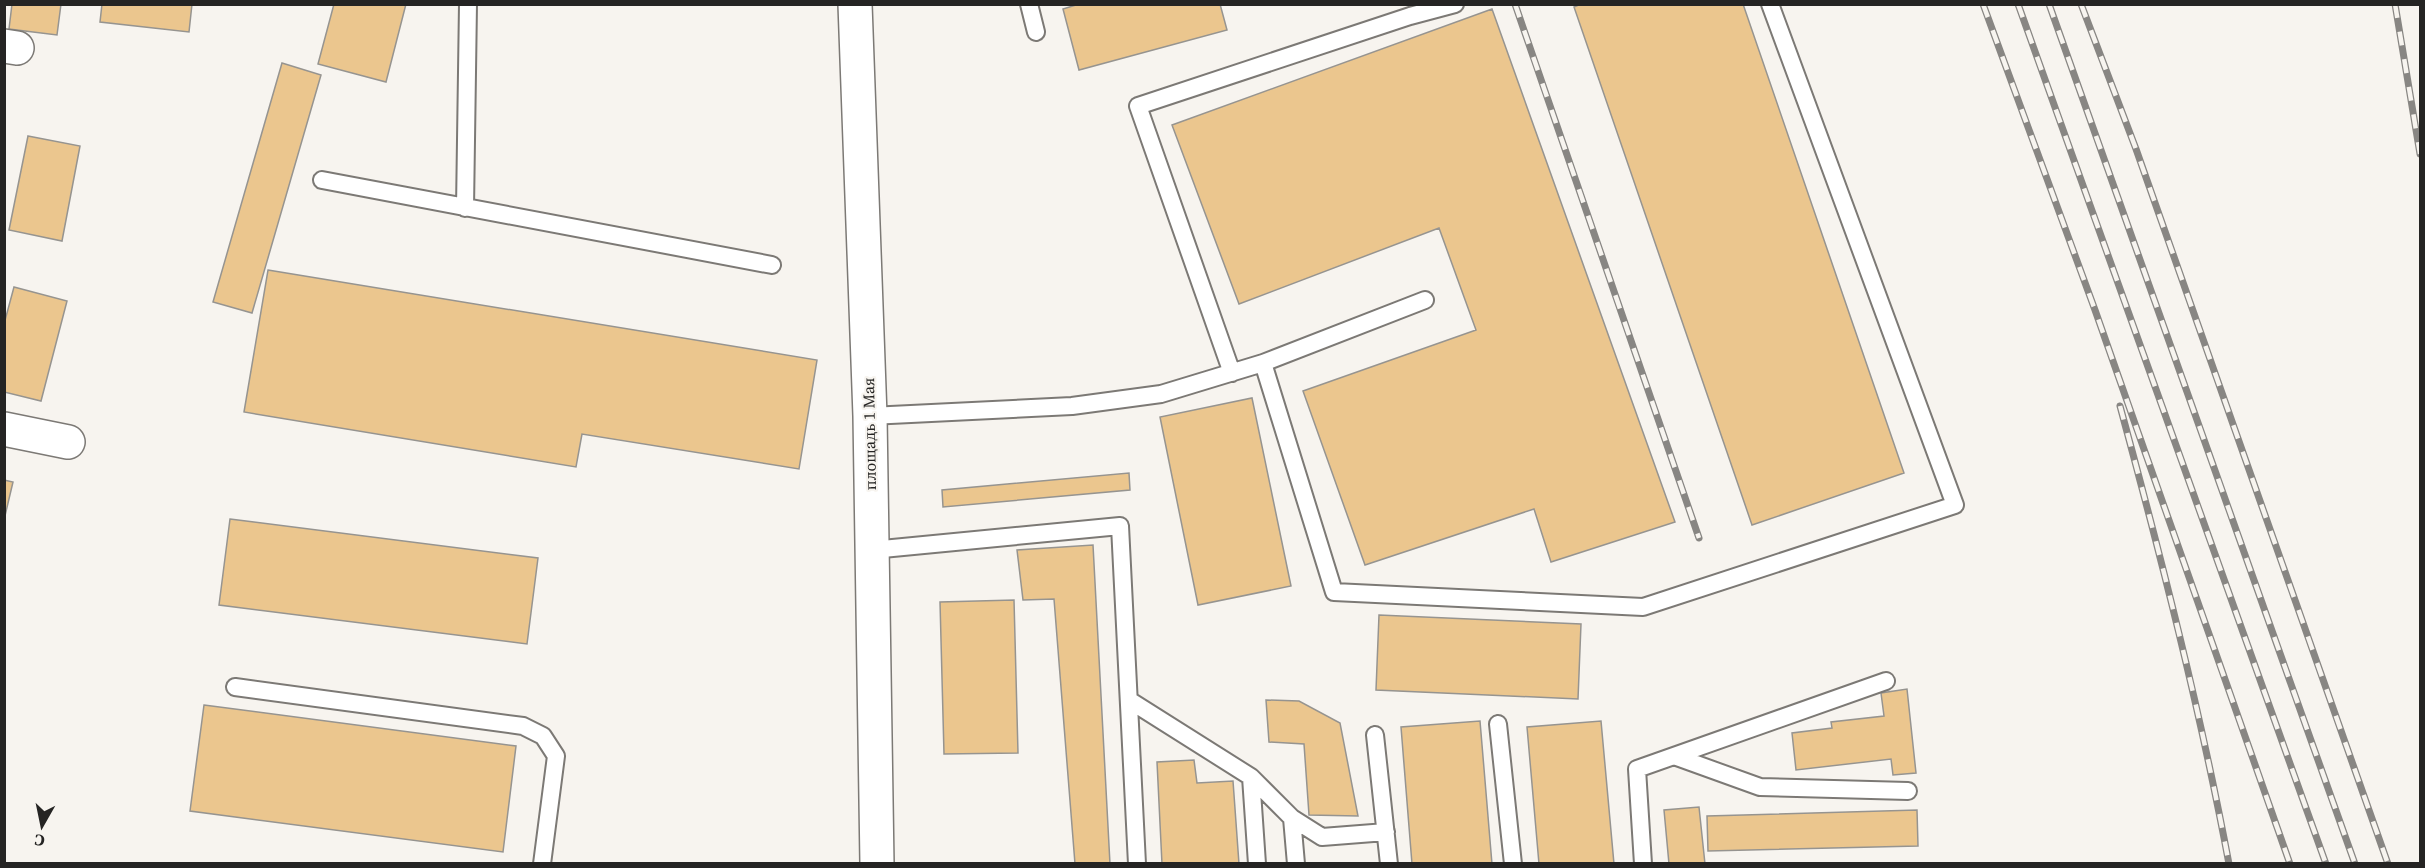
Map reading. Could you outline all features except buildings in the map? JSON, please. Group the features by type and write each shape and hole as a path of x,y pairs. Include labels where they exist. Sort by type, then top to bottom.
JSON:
{"street":[{"name":"площадь 1 Мая","path":"855,4 870,416 877,864"},
{"path":"4,429 68,442"}],"lane":[{"path":"465,208 468,4"},
{"path":"1029,4 1036,32"},
{"path":"1232,373 1138,106 1410,16 1455,4"},
{"path":"1263,363 1334,592 1643,607 1955,505 1770,4"},
{"path":"322,180 772,265"},
{"path":"870,416 1072,406 1161,394 1263,363 1425,300"},
{"path":"872,550 1120,526 1137,864"},
{"path":"1643,864 1637,769 1886,681"},
{"path":"235,687 523,726 543,736 556,756 542,864"},
{"path":"1129,700 1251,777 1292,818 1322,837 1386,832"},
{"path":"1498,724 1513,864"},
{"path":"1375,735 1389,864"},
{"path":"1674,756 1760,787 1908,791"},
{"path":"1251,777 1257,864"},
{"path":"1292,818 1296,864"}],"railway":[{"path":"1515,4 1699,538"},
{"path":"1983,4 2095,310 2290,864"},
{"path":"2018,4 2326,864"},
{"path":"2049,4 2355,864"},
{"path":"2081,4 2136,149 2388,864"},
{"path":"2395,4 2420,154"},
{"path":"2120,406 2179,634 2206,748 2229,864"}]}
